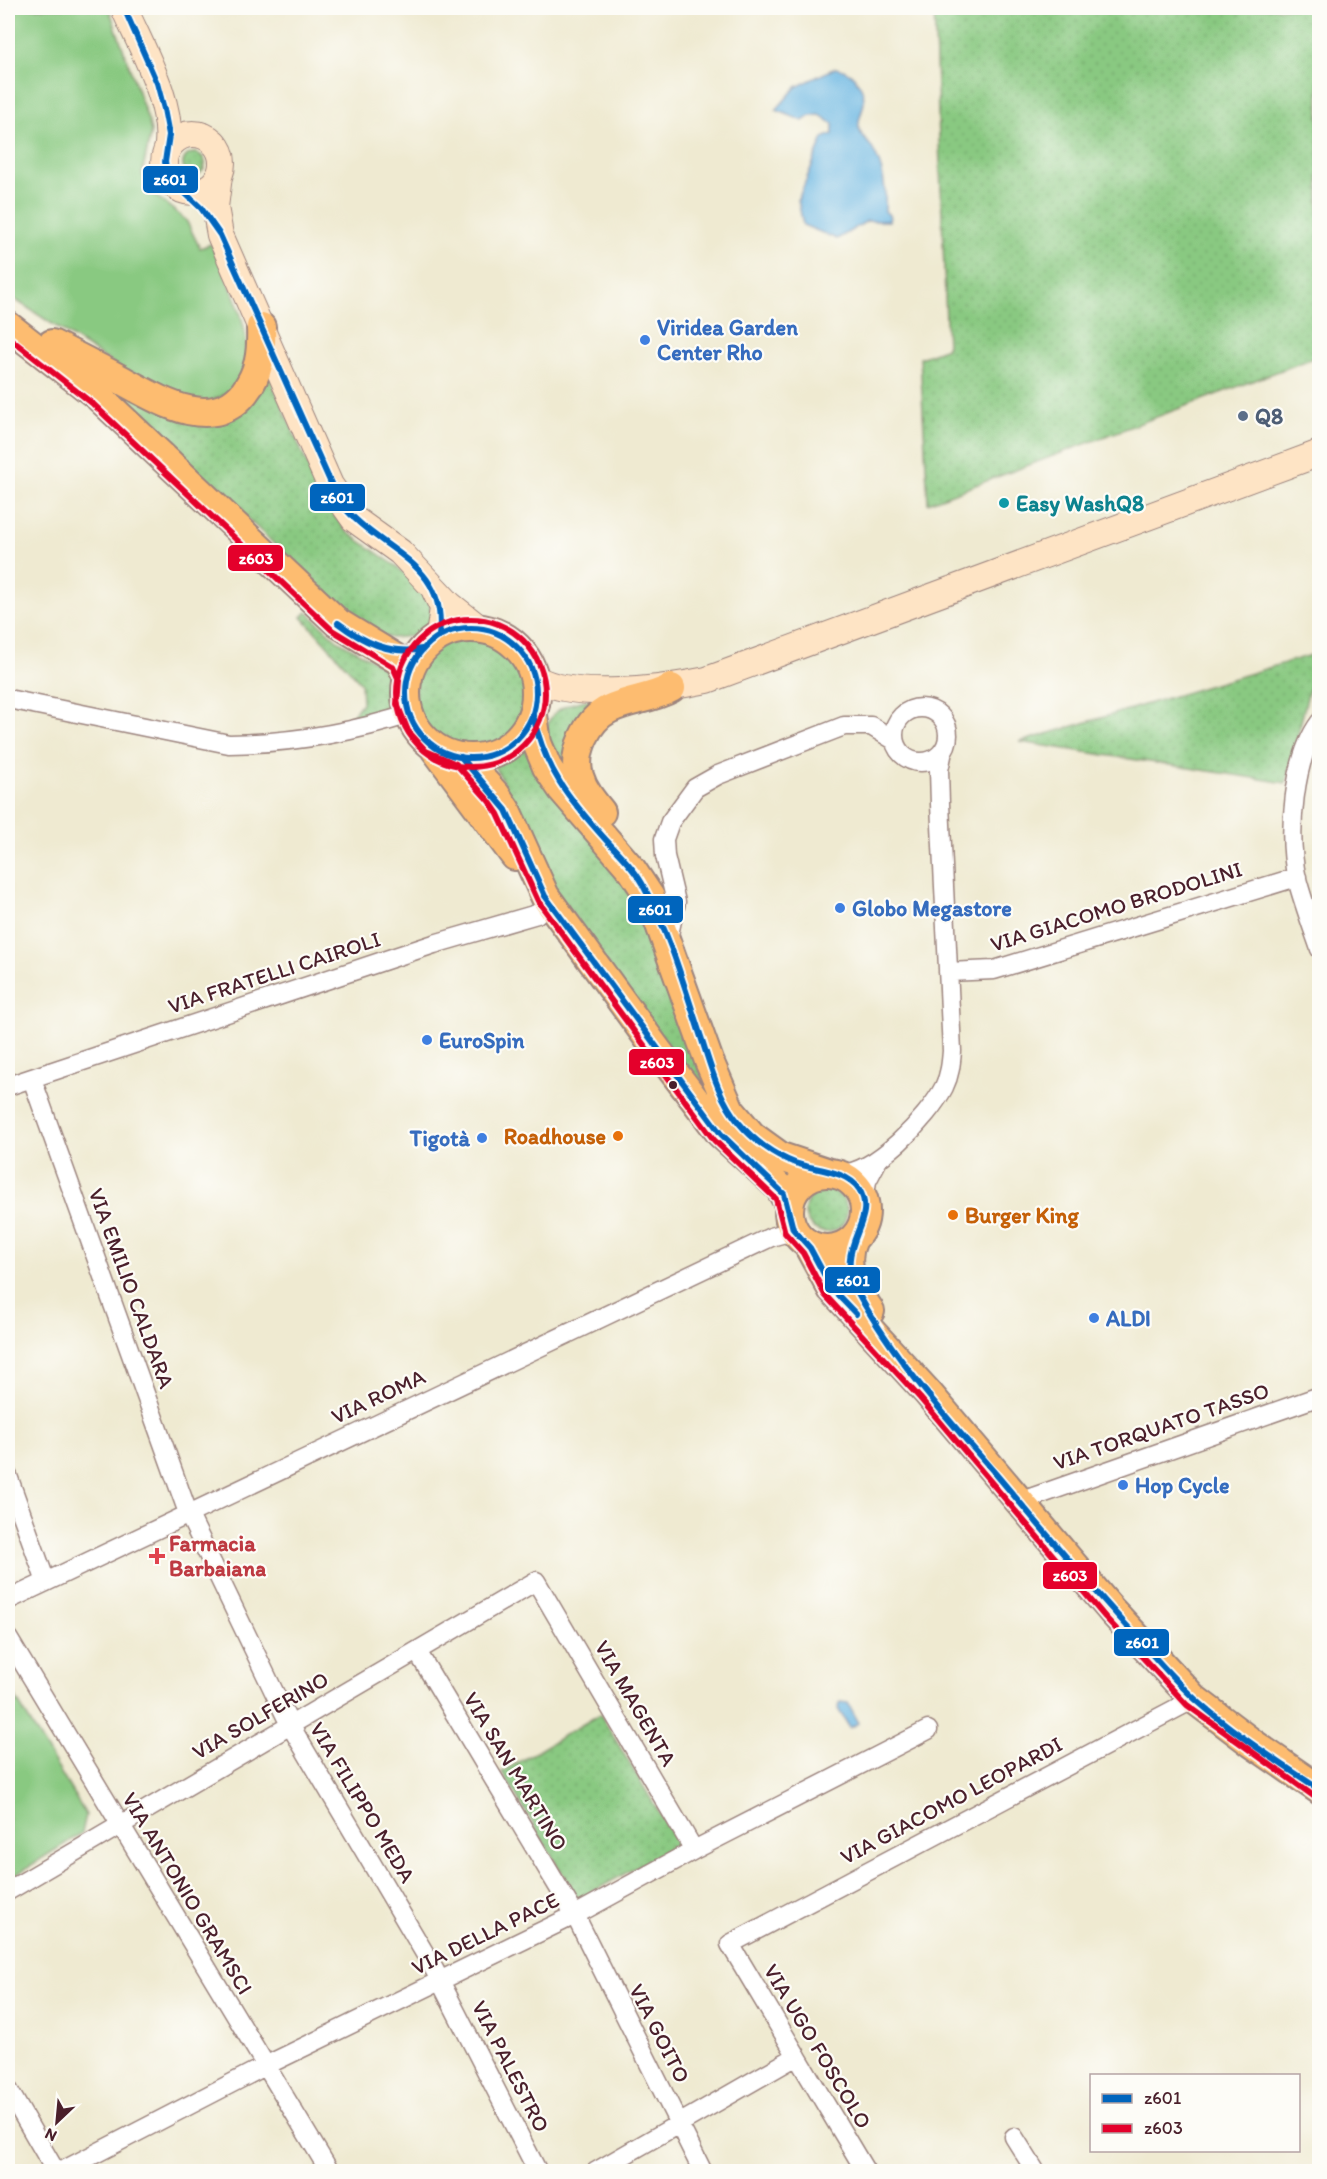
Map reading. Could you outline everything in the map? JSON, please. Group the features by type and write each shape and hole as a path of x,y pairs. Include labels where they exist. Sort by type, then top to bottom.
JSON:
{"main road":[{"path":"124,8 157,83 168,123 165,167 175,185 196,203 220,235 330,486 354,519 400,552 429,580 450,605 479,628"},
{"path":"157,83 181,120 215,144 221,155 215,207 220,235"},
{"path":"167,150 183,136 204,136"},
{"path":"175,185 190,192 201,191 215,182 219,176"},
{"path":"8,321 163,402 198,412 220,409 242,394 260,359 261,327"},
{"path":"8,326 99,397 338,622 400,661 408,678"},
{"path":"535,678 558,688 595,689 671,688 707,680 1320,453"},
{"path":"429,580 443,608 443,621 408,678 406,702 420,733 431,744 546,896 697,1104 741,1154 780,1188 791,1228 832,1289 927,1392 1112,1611 1194,1698 1252,1743 1320,1790"},
{"path":"372,644 401,652 431,643 459,628 479,628 498,633 515,644 528,659 535,678 534,711 537,743 547,767 562,789 643,884"},
{"path":"671,688 654,697 609,709 598,716 588,728 579,750 578,774 585,793 638,856 643,884 667,940 709,1061 730,1110 752,1136 781,1157 851,1180 864,1201 862,1225 847,1255 852,1283 927,1392"},
{"path":"461,758 488,756 505,749 525,731 534,711 557,695 595,689"},
{"path":"431,744 461,758 484,779 506,810 546,896"},
{"path":"791,1228 793,1191 813,1174 832,1173"},
{"path":"791,1228 823,1249 836,1248 853,1239"}],"street":[{"path":"8,699 229,744 345,732 375,726 410,714"},
{"path":"864,1201 867,1181 881,1157 934,1103 947,1079 952,1051 939,770 947,743 946,724 934,711 925,708 908,711 897,723 894,740 897,748 932,779 940,804"},
{"path":"1320,722 1310,734 1295,784 1293,826 1297,877 1320,949"},
{"path":"667,940 676,902 663,839 670,822 695,788 708,779 844,726 871,726 894,740"},
{"path":"910,759 927,761 943,751"},
{"name":"VIA GIACOMO BRODOLINI","path":"948,972 994,970 1297,877"},
{"name":"VIA FRATELLI CAIROLI","path":"8,1086 434,944 537,914 544,908 546,896"},
{"name":"VIA EMILIO CALDARA","path":"32,1078 188,1513"},
{"path":"832,1173 854,1173 881,1157"},
{"name":"VIA ROMA","path":"8,1600 791,1228"},
{"name":"VIA TORQUATO TASSO","path":"1019,1502 1320,1395"},
{"path":"8,1476 46,1582"},
{"name":"VIA FILIPPO MEDA","path":"188,1513 290,1725 441,1982"},
{"name":"VIA SOLFERINO","path":"8,1891 536,1581"},
{"name":"VIA MAGENTA","path":"536,1581 694,1850"},
{"name":"VIA ANTONIO GRAMSCI","path":"8,1638 330,2172"},
{"name":"VIA SAN MARTINO","path":"417,1651 575,1915"},
{"name":"VIA GIACOMO LEOPARDI","path":"730,1944 1194,1698"},
{"name":"VIA DELLA PACE","path":"58,2172 265,2066 575,1915 694,1850 928,1730"},
{"name":"VIA GOITO","path":"575,1915 703,2172"},
{"name":"VIA UGO FOSCOLO","path":"730,1944 866,2172"},
{"name":"VIA PALESTRO","path":"441,1982 538,2172"},
{"path":"595,2172 797,2056"},
{"path":"8,2089 58,2172"},
{"path":"1014,2137 1036,2172"}],"green space":[{"path":"8,8 109,8 151,132 142,174 151,192 186,220 200,248 211,244 227,277 241,316 246,336 243,373 228,393 205,403 155,391 8,295"},
{"path":"934,8 1319,8 1319,356 928,503 920,358 947,348"},
{"path":"194,153 202,156 205,164 202,172 194,175 186,172 183,164 186,156"},
{"path":"264,364 324,503 347,532 396,566 428,594 432,617 427,627 414,636 391,638 361,627 88,366"},
{"path":"307,612 337,640 386,668 395,687 394,699 385,711 347,722 362,703 361,683 302,617"},
{"path":"471,637 492,641 510,654 523,672 527,693 523,714 510,732 492,745 471,749 450,745 432,732 419,714 415,693 419,672 432,654 450,641"},
{"path":"1318,653 1286,783 1020,742"},
{"path":"608,698 569,776 554,757 548,744 549,720 564,707 586,700"},
{"path":"529,748 641,900 707,1091 701,1097 557,892 494,764"},
{"path":"826,1190 841,1196 847,1211 841,1226 826,1232 811,1226 805,1211 811,1196"},
{"path":"8,1685 86,1815 82,1833 8,1880"},
{"path":"600,1714 678,1844 578,1900 502,1772"}],"water":[{"path":"835,68 846,71 862,89 864,101 859,128 872,148 882,171 885,211 890,216 889,221 867,221 837,239 803,225 798,200 823,138 833,134 833,124 820,115 810,116 803,121 776,110 796,87"},
{"path":"841,1702 848,1703 859,1723 850,1728 838,1709"}],"transit line":[{"name":"z601","path":"124,8 157,83 164,109 169,135 165,162 168,177 201,208 220,235 338,499 370,532 421,572 432,589 439,610 439,636"},
{"name":"z603","path":"8,337 93,404 332,630 393,667 399,680 397,704 408,731 426,751 456,764 489,801 498,814 538,901 714,1140 776,1199 785,1233 803,1253 825,1295 920,1398 1105,1617 1187,1705 1315,1797"},
{"name":"z603","path":"471,619 499,624 524,640 540,665 545,693 540,721 524,746 499,762 471,767 443,762 418,746 402,721 397,693 402,665 418,640 443,624 471,619"},
{"name":"z601","path":"338,623 357,636 377,645 399,650 422,649"},
{"name":"z601","path":"471,628 496,633 517,647 531,668 536,693 531,718 517,739 496,753 471,758 446,753 425,739 411,718 406,693 411,668 425,647 446,633 471,628"},
{"name":"z601","path":"533,715 544,752 560,783 581,811 632,869 654,907 677,963 716,1083 732,1114 757,1141 787,1160 838,1174 859,1189 864,1201 864,1213 852,1248 850,1262 852,1277 859,1295 890,1344 943,1413 1063,1554 1177,1682 1225,1723 1320,1790"},
{"name":"z601","path":"461,757 506,810 545,896 721,1134 784,1194 793,1229 810,1248 832,1289 856,1314"}],"place":[{"name":"Viridea Garden Center Rho","path":"645,340"},
{"name":"Q8","path":"1243,416"},
{"name":"Easy WashQ8","path":"1004,503"},
{"name":"Globo Megastore","path":"840,908"},
{"name":"EuroSpin","path":"427,1040"},
{"name":"Roadhouse","path":"618,1136"},
{"name":"Tigotà","path":"482,1138"},
{"name":"Burger King","path":"953,1215"},
{"name":"ALDI","path":"1094,1318"},
{"name":"Hop Cycle","path":"1123,1485"},
{"name":"Farmacia Barbaiana","path":"157,1556"}]}
